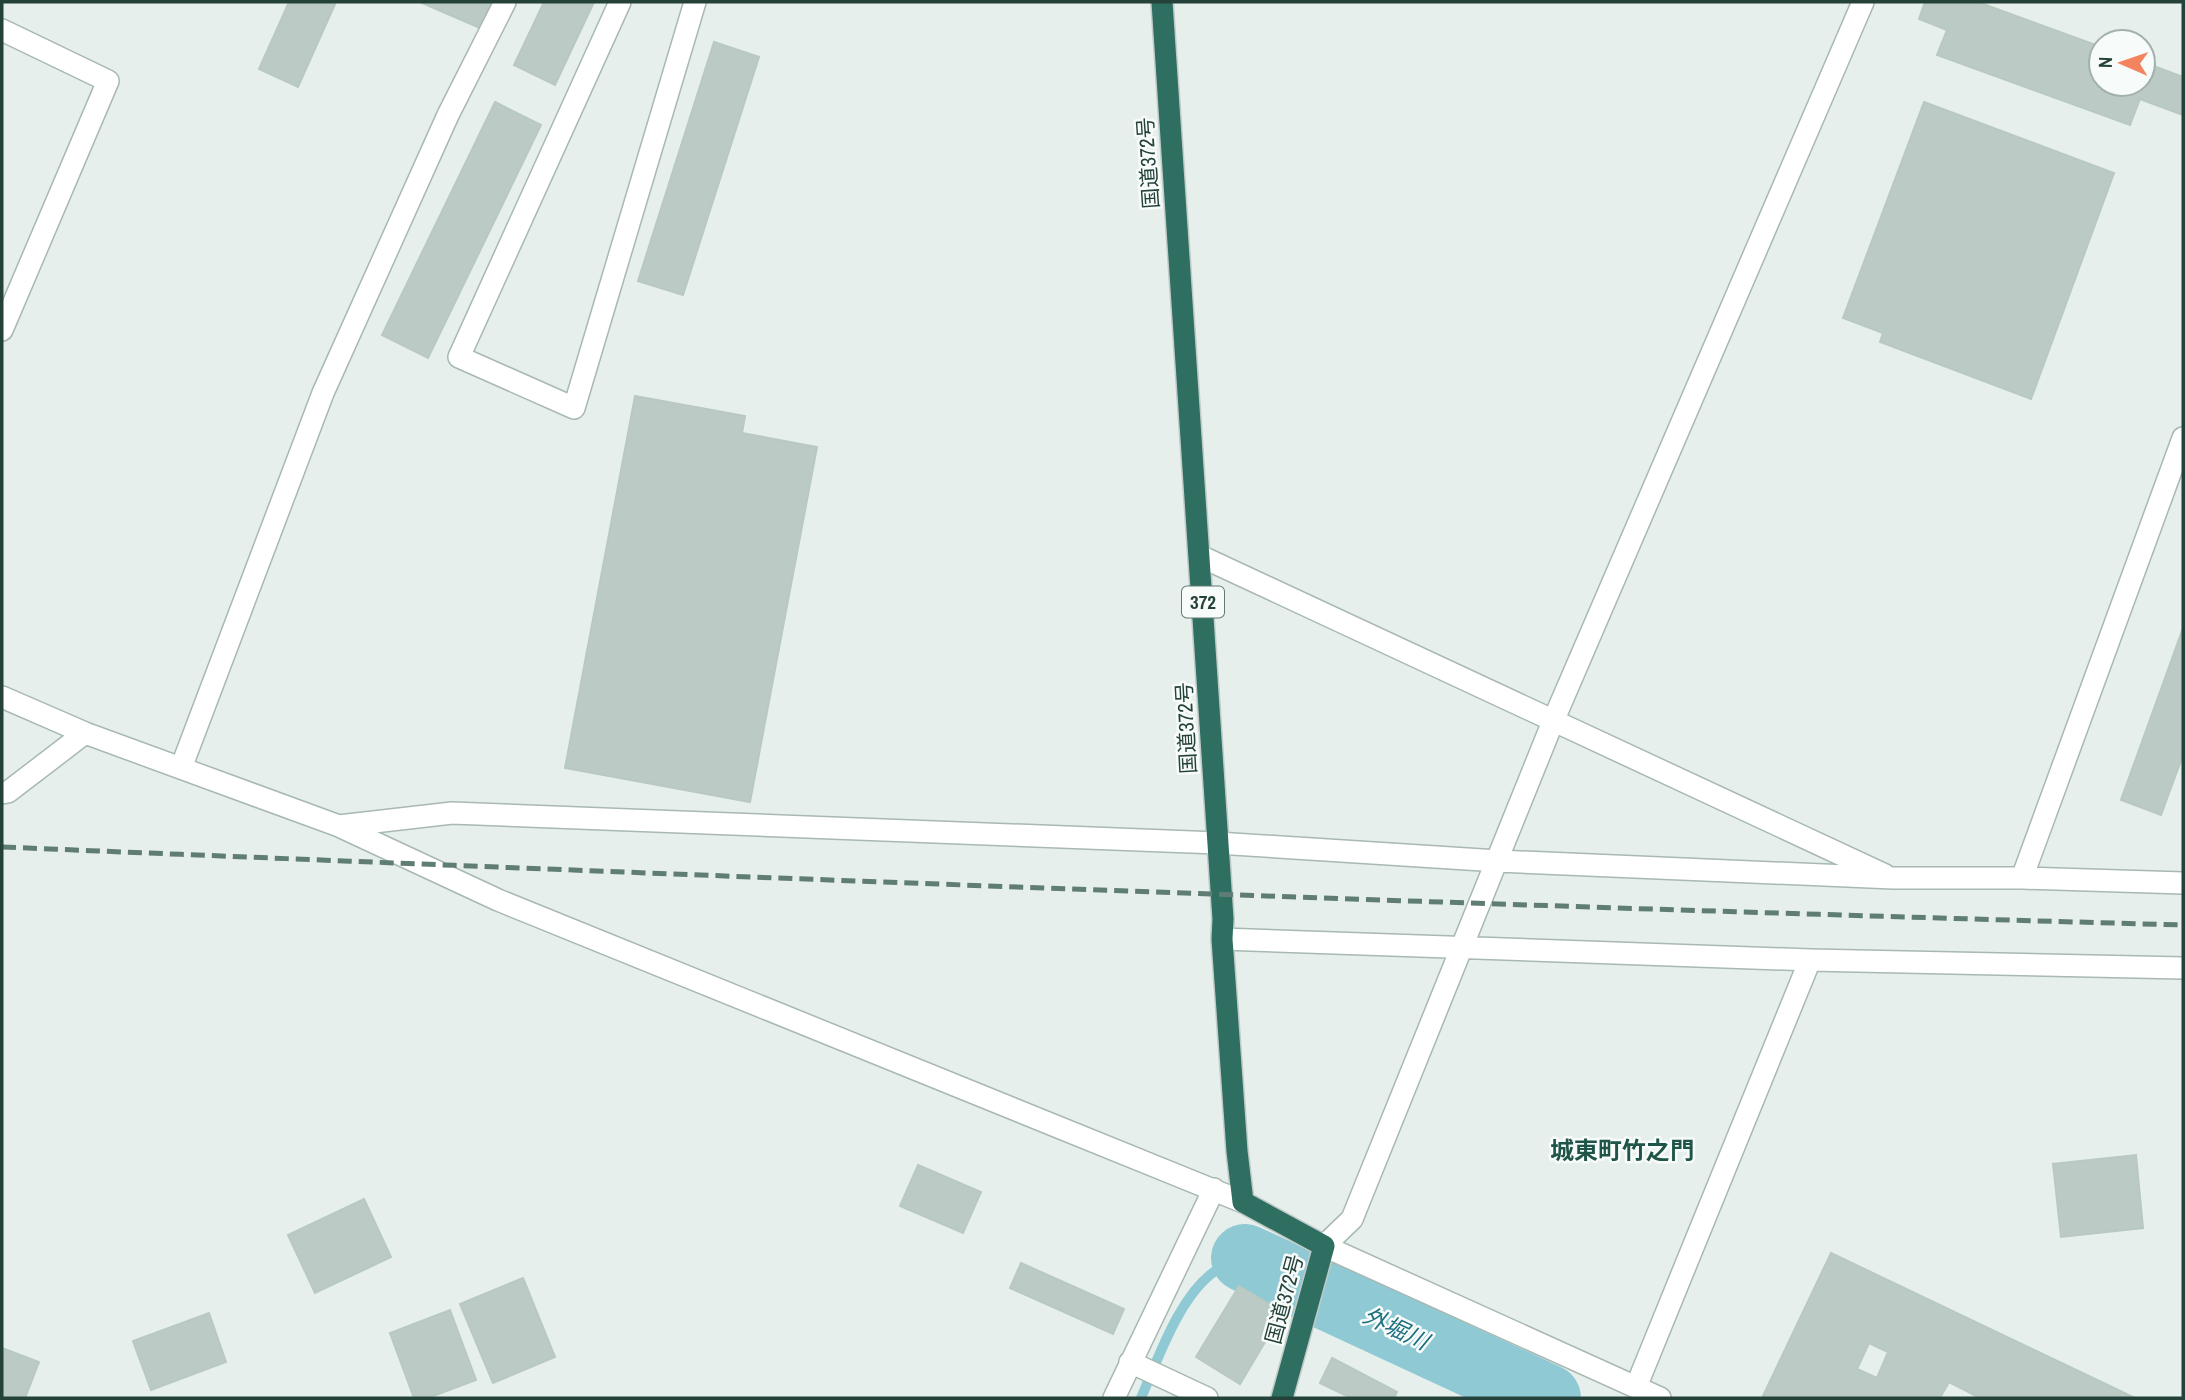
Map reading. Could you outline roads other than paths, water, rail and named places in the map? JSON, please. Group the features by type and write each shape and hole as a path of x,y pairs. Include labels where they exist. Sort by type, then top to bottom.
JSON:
{"highway":[{"name":"国道372号","path":"1162,2 1200,556 1223,919 1222,939 1243,1202 1324,1246 1282,1398"}],"street":[{"path":"181,768 323,393 448,115 505,2"},
{"path":"620,2 459,357 574,408 695,2"},
{"path":"1660,1398 1324,1246 1352,1219 1554,719 1863,2"},
{"path":"2,30 108,81 2,330"},
{"path":"2022,878 2183,438"},
{"path":"1200,556 1893,878"},
{"path":"2,697 85,733 339,826 498,900 1243,1202"},
{"path":"2,793 8,792 85,733"},
{"path":"339,826 452,813 1217,844 1498,861 1893,878 2022,878 2183,883"},
{"path":"1222,939 1810,960 2183,968"},
{"path":"1636,1387 1810,960"},
{"path":"1114,1398 1214,1189"},
{"path":"1130,1362 1207,1398"}],"waterway":[{"path":"1141,1398 1172,1327 1194,1292 1206,1278 1220,1268 1245,1258"},
{"name":"外堀川","path":"1245,1258 1547,1398"}],"railway":[{"path":"2,847 1092,890 2183,925"}],"district":[{"name":"城東町竹之門","path":"1622,1150"}]}
